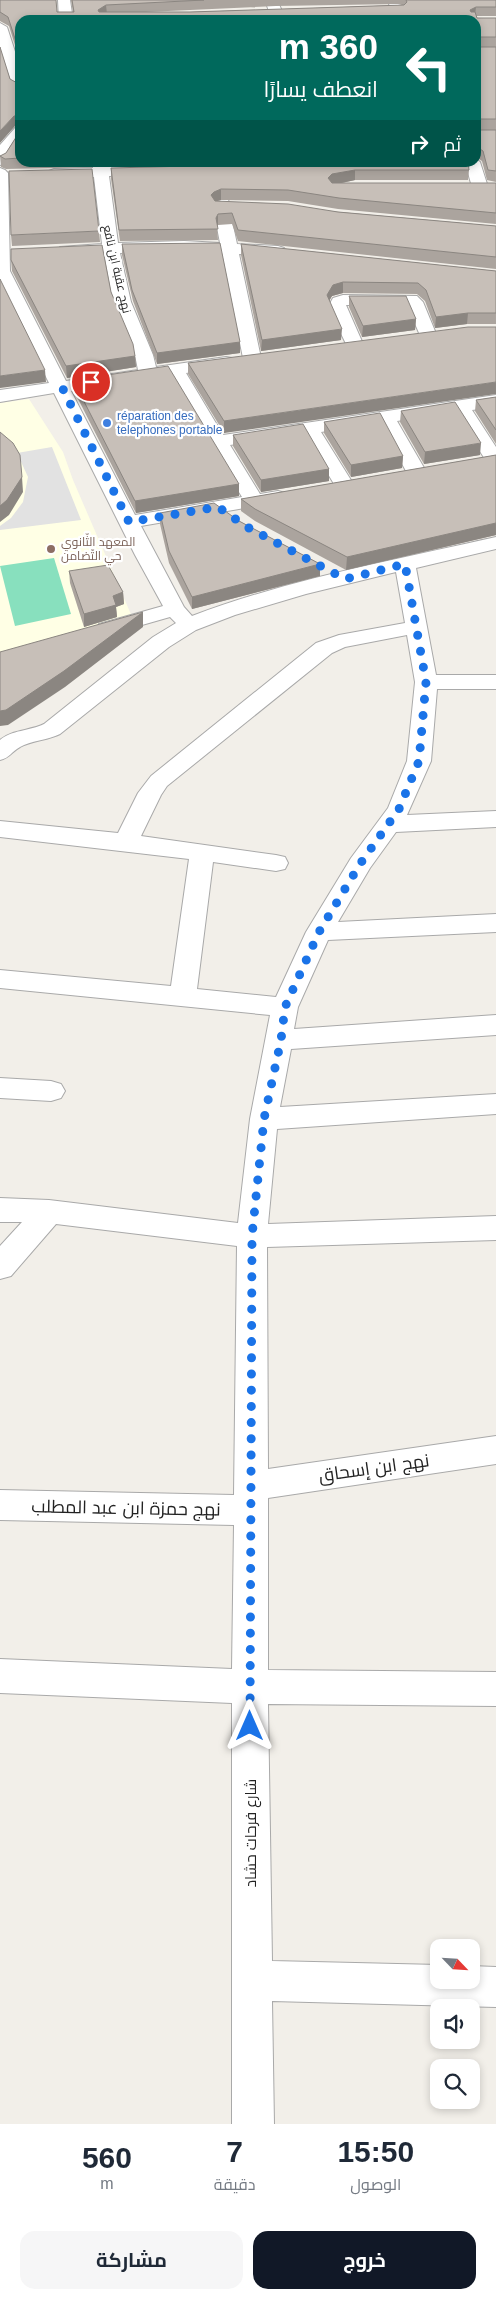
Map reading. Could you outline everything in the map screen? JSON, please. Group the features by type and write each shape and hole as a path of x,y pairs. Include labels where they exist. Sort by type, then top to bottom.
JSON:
{"street":[{"path":"64,0 66,15"},
{"path":"381,10 399,10"},
{"path":"257,12 293,12"},
{"path":"4,25 15,68"},
{"path":"0,131 15,131"},
{"path":"0,160 6,147 15,137"},
{"path":"37,174 101,167 164,170"},
{"name":"نهج عقبة ابن نافع","path":"101,167 104,209 110,248 122,302 144,355 148,372"},
{"path":"474,167 480,187"},
{"path":"217,168 221,207 252,358"},
{"path":"199,169 236,168"},
{"path":"5,175 0,265 12,294 62,387 129,522 181,617"},
{"path":"462,187 496,187"},
{"path":"221,207 241,207"},
{"path":"51,251 110,248 229,247 290,253"},
{"path":"1,253 21,252"},
{"path":"354,346 337,307 339,302 343,300 411,300 436,335 410,339"},
{"path":"336,348 373,344"},
{"path":"0,396 174,368 271,356"},
{"path":"174,368 254,501"},
{"path":"219,441 496,401"},
{"path":"461,407 495,460 475,464"},
{"path":"386,417 408,475 436,471"},
{"path":"309,427 344,485"},
{"path":"129,522 299,493"},
{"path":"218,507 240,522"},
{"path":"92,633 263,600 496,543"},
{"name":"شارع فرحات حشاد","path":"253,2124 250,1687 252,1236 264,1119 281,1040 285,1007 319,932 360,864 399,809 419,761 426,682 405,564"},
{"path":"322,567 345,579"},
{"path":"4,746 40,735 52,729 160,642 181,617"},
{"path":"126,842 150,793 159,781 324,648 339,642 416,627"},
{"path":"426,682 496,682"},
{"path":"389,824 496,819"},
{"path":"0,829 126,842 276,863"},
{"path":"183,997 202,854"},
{"path":"319,932 385,927 496,923"},
{"path":"0,979 285,1007"},
{"path":"281,1040 496,1025"},
{"path":"0,1088 50,1091"},
{"path":"264,1119 496,1104"},
{"path":"0,1210 49,1212 252,1236 496,1228"},
{"path":"0,1267 49,1212"},
{"name":"نهج ابن إسحاق","path":"252,1498 496,1450"},
{"name":"نهج حمزة ابن عبد المطلب","path":"0,1505 252,1498"},
{"path":"0,1676 250,1687 496,1689"},
{"path":"251,1980 496,1987"}],"shaded area":[{"name":"المعهد الثّانوي حي التّضامن","path":"29,399 63,452 73,480 133,619 0,654 0,403"},
{"path":"52,447 81,520 0,530 0,526 11,518 23,502 28,477 17,453"}],"green space":[{"path":"54,558 71,614 15,626 0,566"}],"building":[{"path":"0,0 56,0 57,12 74,12 72,0 204,0 106,5 98,10 99,12 190,12 404,5 407,2 406,0 496,0 496,7 476,7 470,10 475,12 476,15 15,15 15,39 8,17 0,12"},
{"path":"481,18 496,18 496,37 481,37"},
{"path":"0,47 10,79 15,82 15,116 0,131"},
{"path":"481,47 496,47 496,119 481,119"},
{"path":"481,130 496,130 496,171 488,170 481,150"},
{"path":"15,139 15,158 5,159 0,156 6,153"},
{"path":"469,167 469,170 355,170 332,174 328,178 332,183 496,183 496,213 339,198 288,190 221,189 211,195 215,201 288,204 338,212 496,226 496,257 238,230 232,213 218,214 216,218 218,229 119,230 111,168"},
{"path":"92,169 99,231 11,235 9,171"},
{"path":"220,243 240,342 157,353 132,290 122,244"},
{"path":"241,244 496,271 496,313 468,313 436,317 426,290 418,283 343,282 333,285 327,295 342,329 262,340"},
{"path":"102,245 111,292 133,344 135,356 66,366 11,260 11,249"},
{"path":"0,279 45,370 0,376"},
{"path":"349,296 406,296 416,319 363,326"},
{"path":"468,327 496,327 496,382 224,421 188,363"},
{"path":"168,366 239,484 135,501 73,380"},
{"path":"496,397 496,430 476,400"},
{"path":"455,402 481,443 425,452 401,411"},
{"path":"380,413 403,456 351,465 324,422"},
{"path":"303,424 329,469 261,480 233,435"},
{"path":"0,432 13,443 20,455 22,477 7,500 0,506"},
{"path":"496,455 496,523 347,557 255,509 241,499"},
{"path":"214,503 239,521 320,564 192,597 169,551 160,513"},
{"path":"108,565 123,592 113,596 116,605 84,614 69,571"},
{"path":"143,612 64,671 6,710 0,711 0,652"}],"place":[{"name":"réparation des telephones portable","path":"107,423"},
{"name":"المعهد الثّانوي حي التّضامن","path":"51,549"}],"route":[{"path":"91,382 62,387 129,522 218,507 247,527 345,579 405,564 426,682 419,761 399,809 360,864 319,932 285,1007 281,1040 264,1119 252,1236 250,1726"}]}
